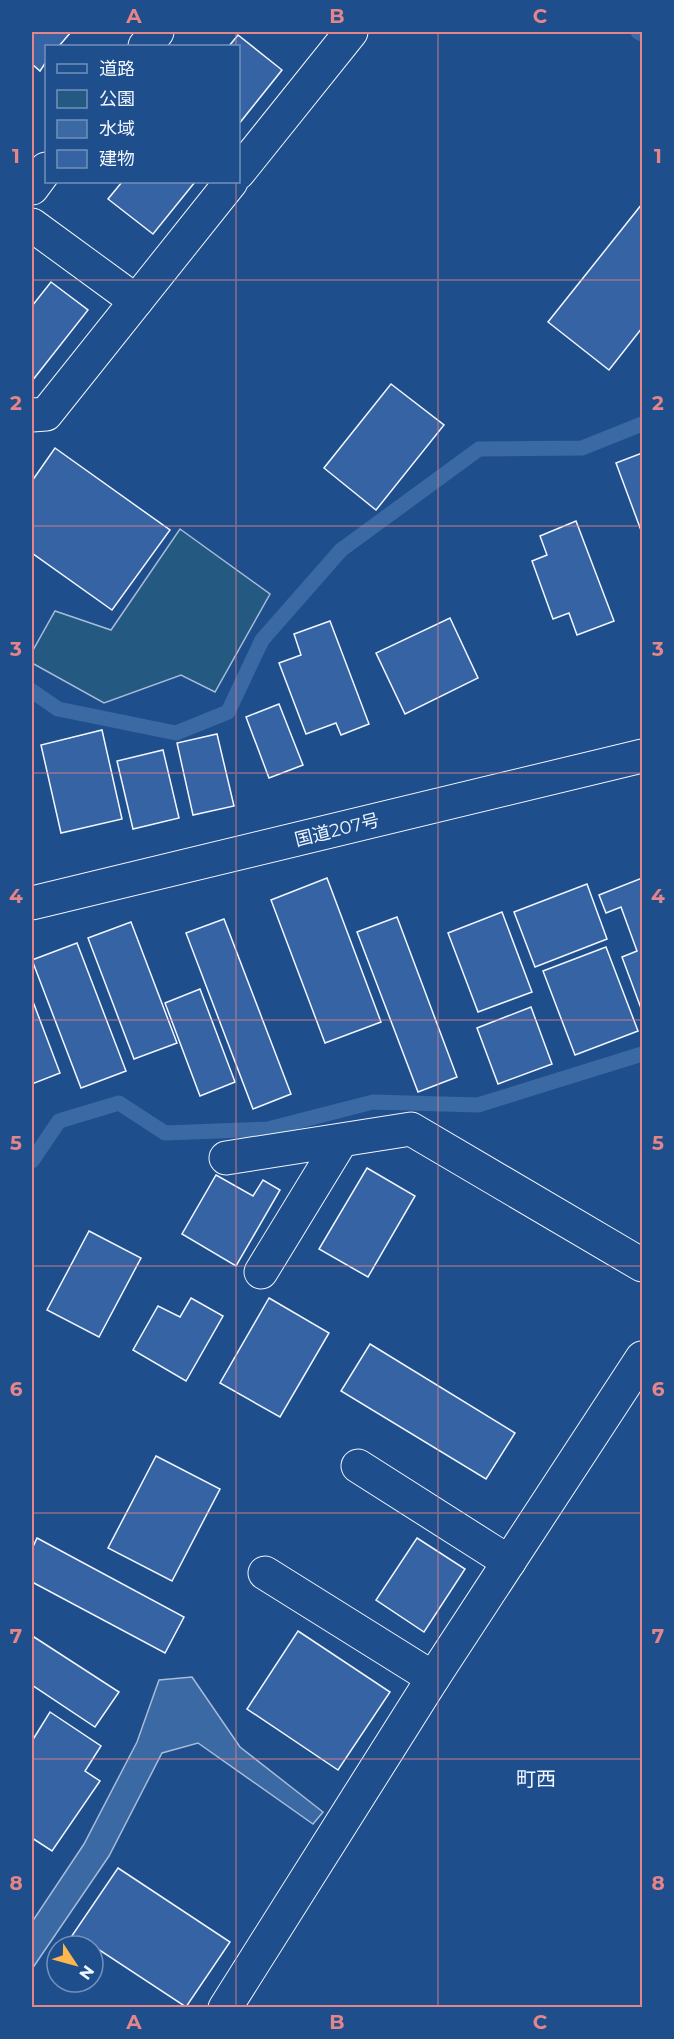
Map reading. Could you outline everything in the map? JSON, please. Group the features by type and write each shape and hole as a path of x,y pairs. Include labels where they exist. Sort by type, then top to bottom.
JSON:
{"main road":[{"path":"146,45 157,32"},
{"path":"240,171 351,32"},
{"path":"32,188 45,170"},
{"path":"32,415 46,414 230,183"},
{"path":"32,225 136,301"},
{"name":"国道207号","path":"32,903 642,756"},
{"path":"226,1158 411,1129 642,1264"},
{"path":"261,1272 341,1141"},
{"path":"225,2007 433,1678 642,1358"},
{"path":"358,1466 509,1562"},
{"path":"265,1573 433,1678"}],"green space":[{"path":"180,529 270,594 215,692 181,675 104,703 32,663 32,652 55,611 111,630"}],"water":[{"path":"192,1677 240,1747 323,1812 313,1824 198,1743 162,1753 109,1856 56,1934 45,1934 45,1950 32,1969 32,1922 84,1844 137,1742 159,1680"}],"building":[{"path":"32,32 71,32 60,45 45,45 45,64 40,71 32,64"},
{"path":"238,35 282,70 240,122 240,45 230,45"},
{"path":"121,183 194,183 153,234 108,199"},
{"path":"642,204 642,328 609,370 548,322"},
{"path":"51,282 88,310 32,381 32,306"},
{"path":"391,384 444,425 376,510 324,468"},
{"path":"55,448 170,530 112,610 32,553 32,481"},
{"path":"642,453 642,533 616,463"},
{"path":"576,521 614,621 577,635 569,613 553,619 532,561 547,555 540,536"},
{"path":"450,618 478,678 405,714 376,653"},
{"path":"330,621 369,724 341,735 336,723 306,734 279,663 301,655 294,634"},
{"path":"279,704 303,765 269,778 246,717"},
{"path":"102,730 122,819 61,833 41,745"},
{"path":"217,734 234,806 193,815 177,743"},
{"path":"163,750 179,818 133,829 117,761"},
{"path":"327,878 381,1022 325,1043 271,900"},
{"path":"642,878 642,1011 622,957 637,951 621,907 606,913 599,895"},
{"path":"587,884 607,939 535,967 514,912"},
{"path":"502,912 532,992 478,1012 448,933"},
{"path":"397,917 457,1077 418,1092 357,932"},
{"path":"224,919 291,1094 253,1109 186,933"},
{"path":"131,922 177,1043 134,1059 88,938"},
{"path":"77,943 126,1071 81,1088 32,960"},
{"path":"606,947 638,1031 575,1055 543,971"},
{"path":"200,989 235,1082 200,1096 165,1003"},
{"path":"32,999 60,1073 32,1084"},
{"path":"531,1007 552,1064 498,1084 477,1028"},
{"path":"367,1168 415,1196 368,1277 319,1249"},
{"path":"216,1175 253,1196 263,1180 280,1190 236,1266 182,1234"},
{"path":"89,1231 141,1258 99,1337 47,1310"},
{"path":"191,1298 223,1316 186,1381 133,1350 158,1306 180,1317"},
{"path":"269,1298 329,1333 280,1417 220,1383"},
{"path":"370,1344 515,1433 486,1479 341,1391"},
{"path":"156,1456 220,1489 172,1581 108,1548"},
{"path":"37,1538 184,1617 165,1653 32,1582 32,1549"},
{"path":"417,1538 465,1569 424,1632 376,1600"},
{"path":"298,1631 390,1692 338,1770 247,1709"},
{"path":"34,1637 119,1692 95,1727 32,1685 32,1640"},
{"path":"50,1712 101,1746 85,1771 100,1781 52,1851 32,1838 32,1741"},
{"path":"118,1868 230,1942 186,2007 105,1954 105,1934 73,1934"}],"waterway":[{"path":"638,32 642,34"},
{"path":"32,691 58,709 176,733 228,712 262,640 341,550 479,449 582,448 642,424"},
{"path":"32,1161 59,1121 119,1103 165,1133 268,1129 373,1102 478,1105 642,1054"}],"district":[{"name":"町西","path":"536,1779"}]}
